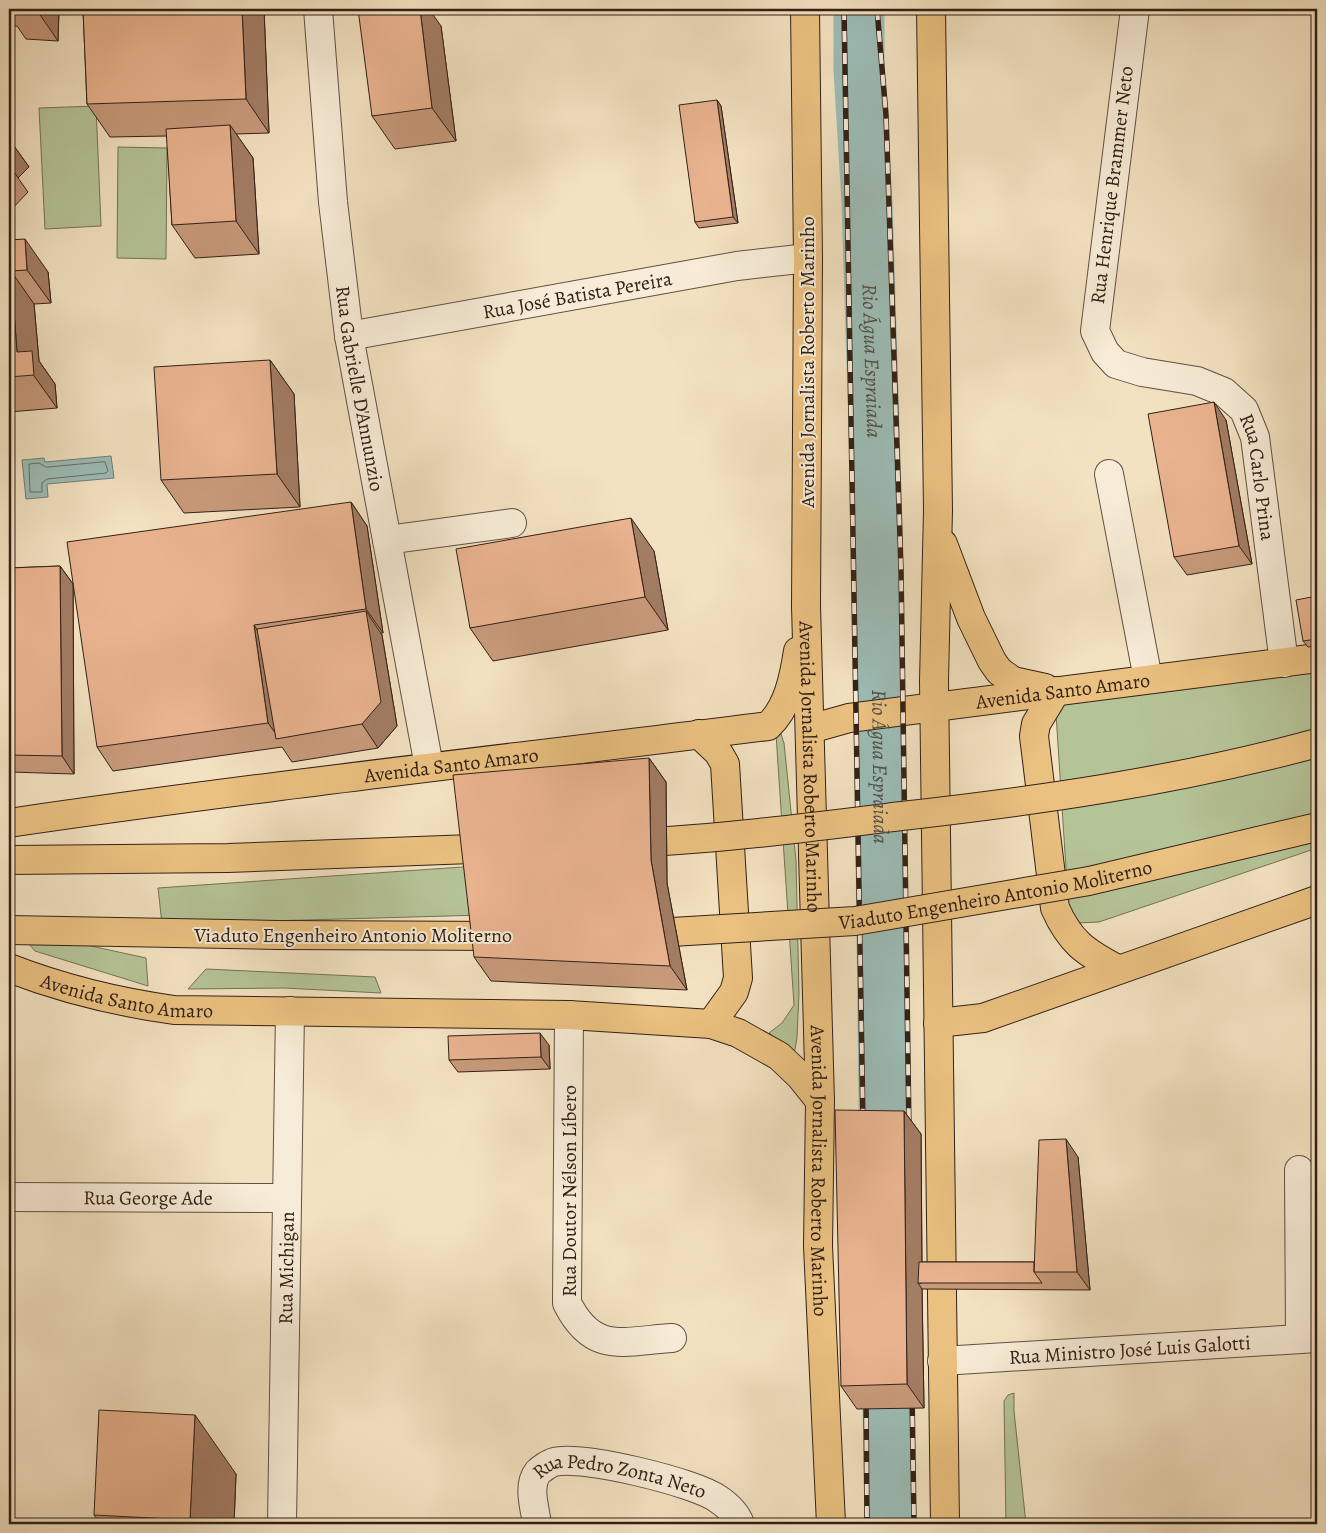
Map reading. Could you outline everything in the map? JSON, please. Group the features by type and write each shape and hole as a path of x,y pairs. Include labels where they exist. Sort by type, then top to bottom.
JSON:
{"main road":[{"name":"Avenida Jornalista Roberto Marinho","path":"804,9 808,258 806,606 820,1101 818,1246 831,1524"},
{"path":"931,9 938,525 935,707 945,1524"},
{"path":"938,525 964,600 992,661 999,671 1013,681 1056,691 1036,724 1034,736 1055,908 1065,930 1088,953 1117,969"},
{"name":"Avenida Santo Amaro","path":"9,823 134,804 429,766 768,726 777,717 784,704 796,665 806,606"},
{"name":"Avenida Santo Amaro","path":"810,729 850,718 1317,658"},
{"path":"700,734 718,752 725,764 738,978 734,992 711,1024"},
{"path":"606,844 696,840 1025,802 1134,785 1317,743"},
{"name":"Viaduto Engenheiro Antonio Moliterno","path":"614,936 855,921 1089,881 1317,828"},
{"path":"9,860 228,858 526,847"},
{"path":"938,1023 983,1018 1117,969 1317,900"},
{"name":"Viaduto Engenheiro Antonio Moliterno","path":"9,930 277,935 535,936"},
{"name":"Avenida Santo Amaro","path":"9,968 72,990 127,1004 174,1010 569,1015 711,1024 738,1033 779,1056 800,1076 820,1101"}],"street":[{"name":"Rua Gabrielle D'Annunzio","path":"318,9 333,202 349,336 429,766"},
{"name":"Rua Henrique Brammer Neto","path":"1110,358 1095,331 1095,318 1135,9"},
{"name":"Rua José Batista Pereira","path":"349,336 737,266 808,258"},
{"name":"Rua Carlo Prina","path":"1110,358 1125,368 1197,381 1224,392 1244,410 1255,437 1284,662"},
{"path":"1109,474 1148,680"},
{"path":"387,540 512,523"},
{"name":"Rua Michigan","path":"282,1524 290,1011"},
{"name":"Rua Doutor Nélson Líbero","path":"569,1015 567,1303 575,1319 592,1335 608,1342 672,1338"},
{"path":"1299,1170 1308,1339"},
{"name":"Rua George Ade","path":"9,1197 288,1198"},
{"name":"Rua Ministro José Luis Galotti","path":"942,1362 1308,1339"},
{"name":"Rua Pedro Zonta Neto","path":"537,1524 532,1485 539,1472 553,1462 568,1462 633,1470 686,1485 717,1498 730,1508 740,1524"}],"green space":[{"path":"96,106 101,226 45,229 39,108"},
{"path":"118,147 167,148 166,259 117,258"},
{"path":"1317,666 1317,848 1099,922 1077,923 1069,915 1056,714 1065,703"},
{"path":"776,734 781,734 784,743 796,860 799,993 797,1038 794,1055 769,1033 782,1023 794,1005"},
{"path":"477,866 483,915 162,924 158,888"},
{"path":"27,932 146,958 148,986 35,951 25,940"},
{"path":"206,969 375,977 381,993 284,988 188,989"},
{"path":"1014,1393 1014,1411 1026,1524 1006,1524 1004,1401 1008,1395"}],"water":[{"path":"111,456 114,478 47,484 48,497 26,499 22,460 44,458 45,462"}],"building":[{"path":"83,9 242,9 246,99 87,104"},
{"path":"358,9 420,9 432,108 372,116"},
{"path":"717,100 733,217 695,222 679,105"},
{"path":"230,125 236,221 172,225 166,129"},
{"path":"25,239 27,270 11,271 17,352 32,351 34,375 9,377 9,240"},
{"path":"270,360 277,474 161,480 154,367"},
{"path":"1214,402 1239,546 1174,557 1148,414"},
{"path":"351,502 366,609 254,625 268,723 97,747 67,542"},
{"path":"631,518 645,597 470,628 456,549"},
{"path":"60,566 62,756 9,755 9,568"},
{"path":"1317,596 1317,639 1303,641 1296,600"},
{"path":"366,611 381,702 362,724 276,739 257,629"},
{"path":"649,758 651,860 670,966 474,957 453,775"},
{"path":"540,1033 541,1057 449,1060 448,1036"},
{"path":"835,1110 904,1111 907,1384 841,1386"},
{"path":"1066,1139 1077,1272 1034,1272 1039,1140"},
{"path":"919,1262 1034,1262 1034,1272 1042,1283 918,1283"},
{"path":"99,1410 195,1415 190,1520 94,1515"}],"waterway":[{"name":"Rio Água Espraiada","path":"859,9 859,70 867,202 877,524 885,1180"},
{"name":"Rio Água Espraiada","path":"887,1339 890,1524"}],"railway":[{"path":"844,9 863,1124"},
{"path":"877,9 886,115 901,569 909,1132"},
{"path":"912,1394 914,1524"},
{"path":"866,1396 867,1524"}]}
